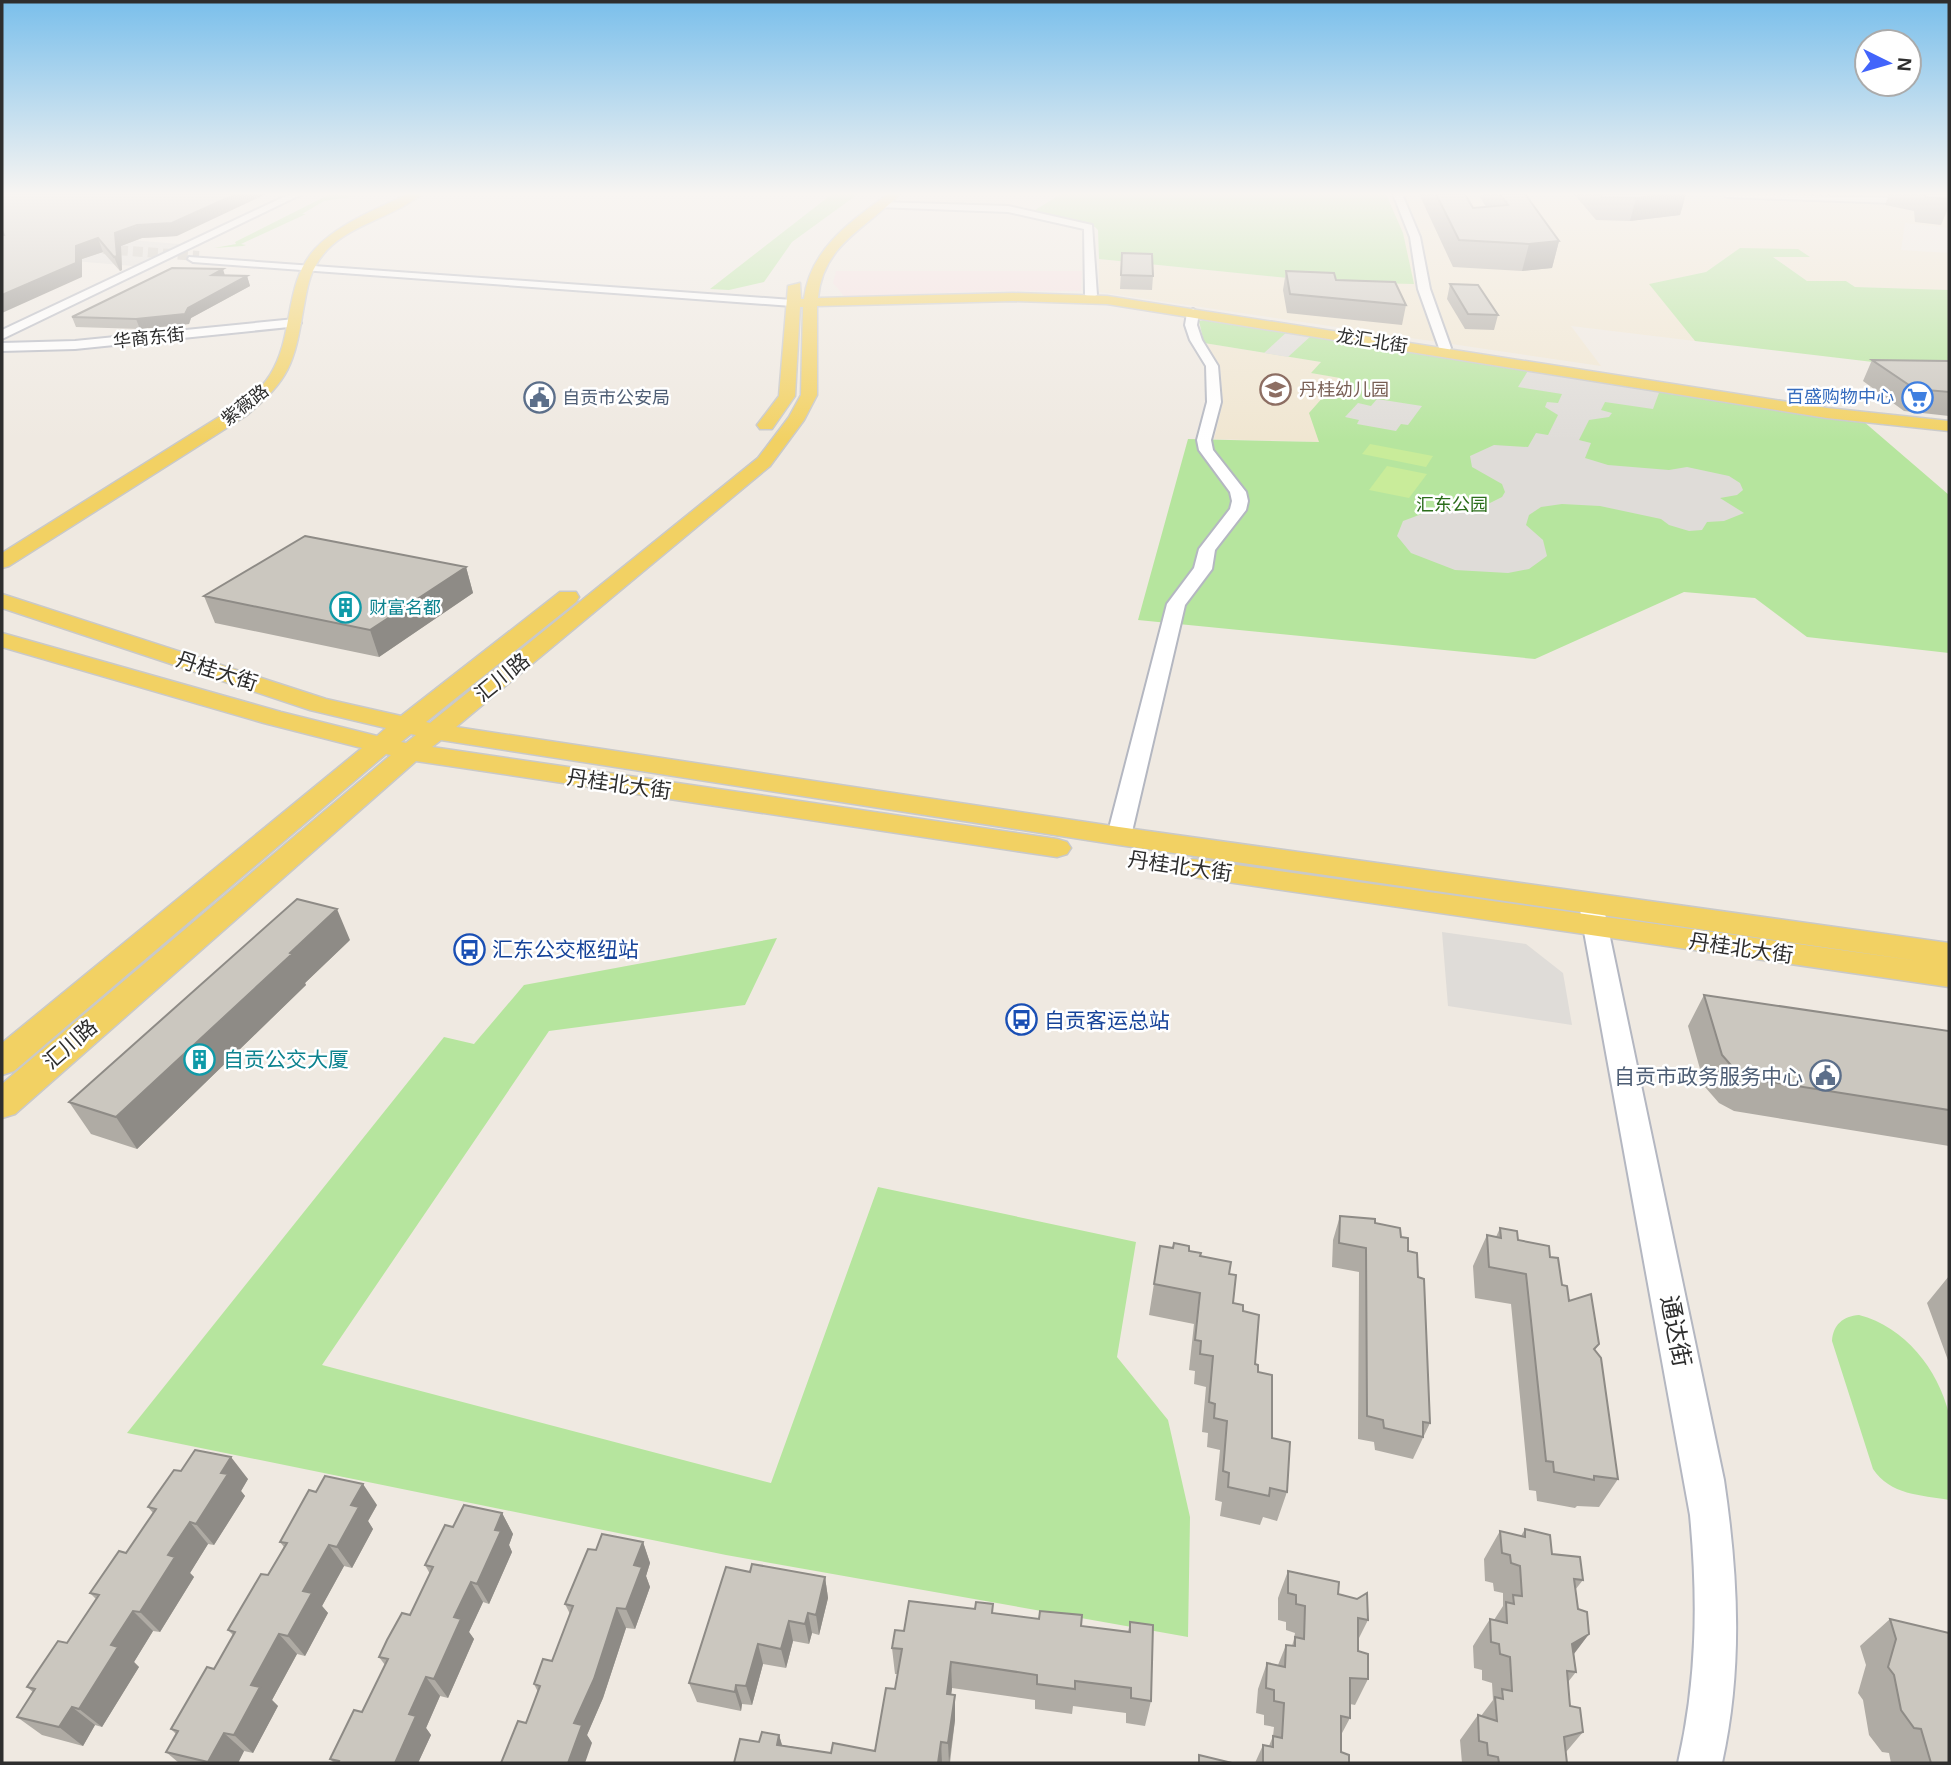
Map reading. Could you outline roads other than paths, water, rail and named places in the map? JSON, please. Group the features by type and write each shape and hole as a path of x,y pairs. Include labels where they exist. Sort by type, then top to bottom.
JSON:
{"main road":[{"name":"紫薇路","path":"2,562 241,411 271,386 287,357 299,276"},
{"name":"汇川路","path":"2,1104 409,738 740,461 787,396 802,302 812,276"},
{"name":"龙汇北街","path":"864,301 1012,294 1091,295 1827,408 1949,420"},
{"name":"龙汇北街","path":"802,302 1090,298 1827,413 1949,426"},
{"name":"汇川路","path":"436,732 764,462 808,397 813,337 802,302"},
{"name":"紫薇路","path":"2,553 228,411 257,387 275,358 290,324"},
{"name":"丹桂大街","path":"2,601 319,705 409,738 436,732"},
{"path":"2,640 273,718 382,745 409,738"},
{"name":"丹桂北大街","path":"436,732 1119,836 1949,976"},
{"name":"丹桂北大街","path":"409,738 1593,915 1949,954"},
{"name":"汇川路","path":"2,1062 382,745"}],"street":[{"path":"2,335 125,276"},
{"path":"445,276 802,302"},
{"path":"1091,276 1091,295"},
{"path":"1422,276 1445,348"},
{"path":"744,298 766,304 802,302"},
{"path":"1119,836 1176,604 1203,569 1207,549 1238,510 1240,501 1238,492 1206,450 1204,440 1214,402 1212,366 1196,340 1191,325 1193,313"},
{"name":"华商东街","path":"2,347 83,344 290,324"},
{"name":"通达街","path":"1593,915 1705,1480 1717,1556 1717,1642 1707,1735 1700,1763"}],"place":[{"name":"丹桂幼儿园","path":"1276,390"},
{"name":"百盛购物中心","path":"1917,397"},
{"name":"自贡市公安局","path":"539,398"},
{"name":"财富名都","path":"346,608"},
{"name":"汇东公交枢纽站","path":"469,949"},
{"name":"自贡客运总站","path":"1021,1020"},
{"name":"自贡公交大厦","path":"200,1059"},
{"name":"自贡市政务服务中心","path":"1826,1076"}],"park label":[{"name":"汇东公园","path":"1452,505"}]}
